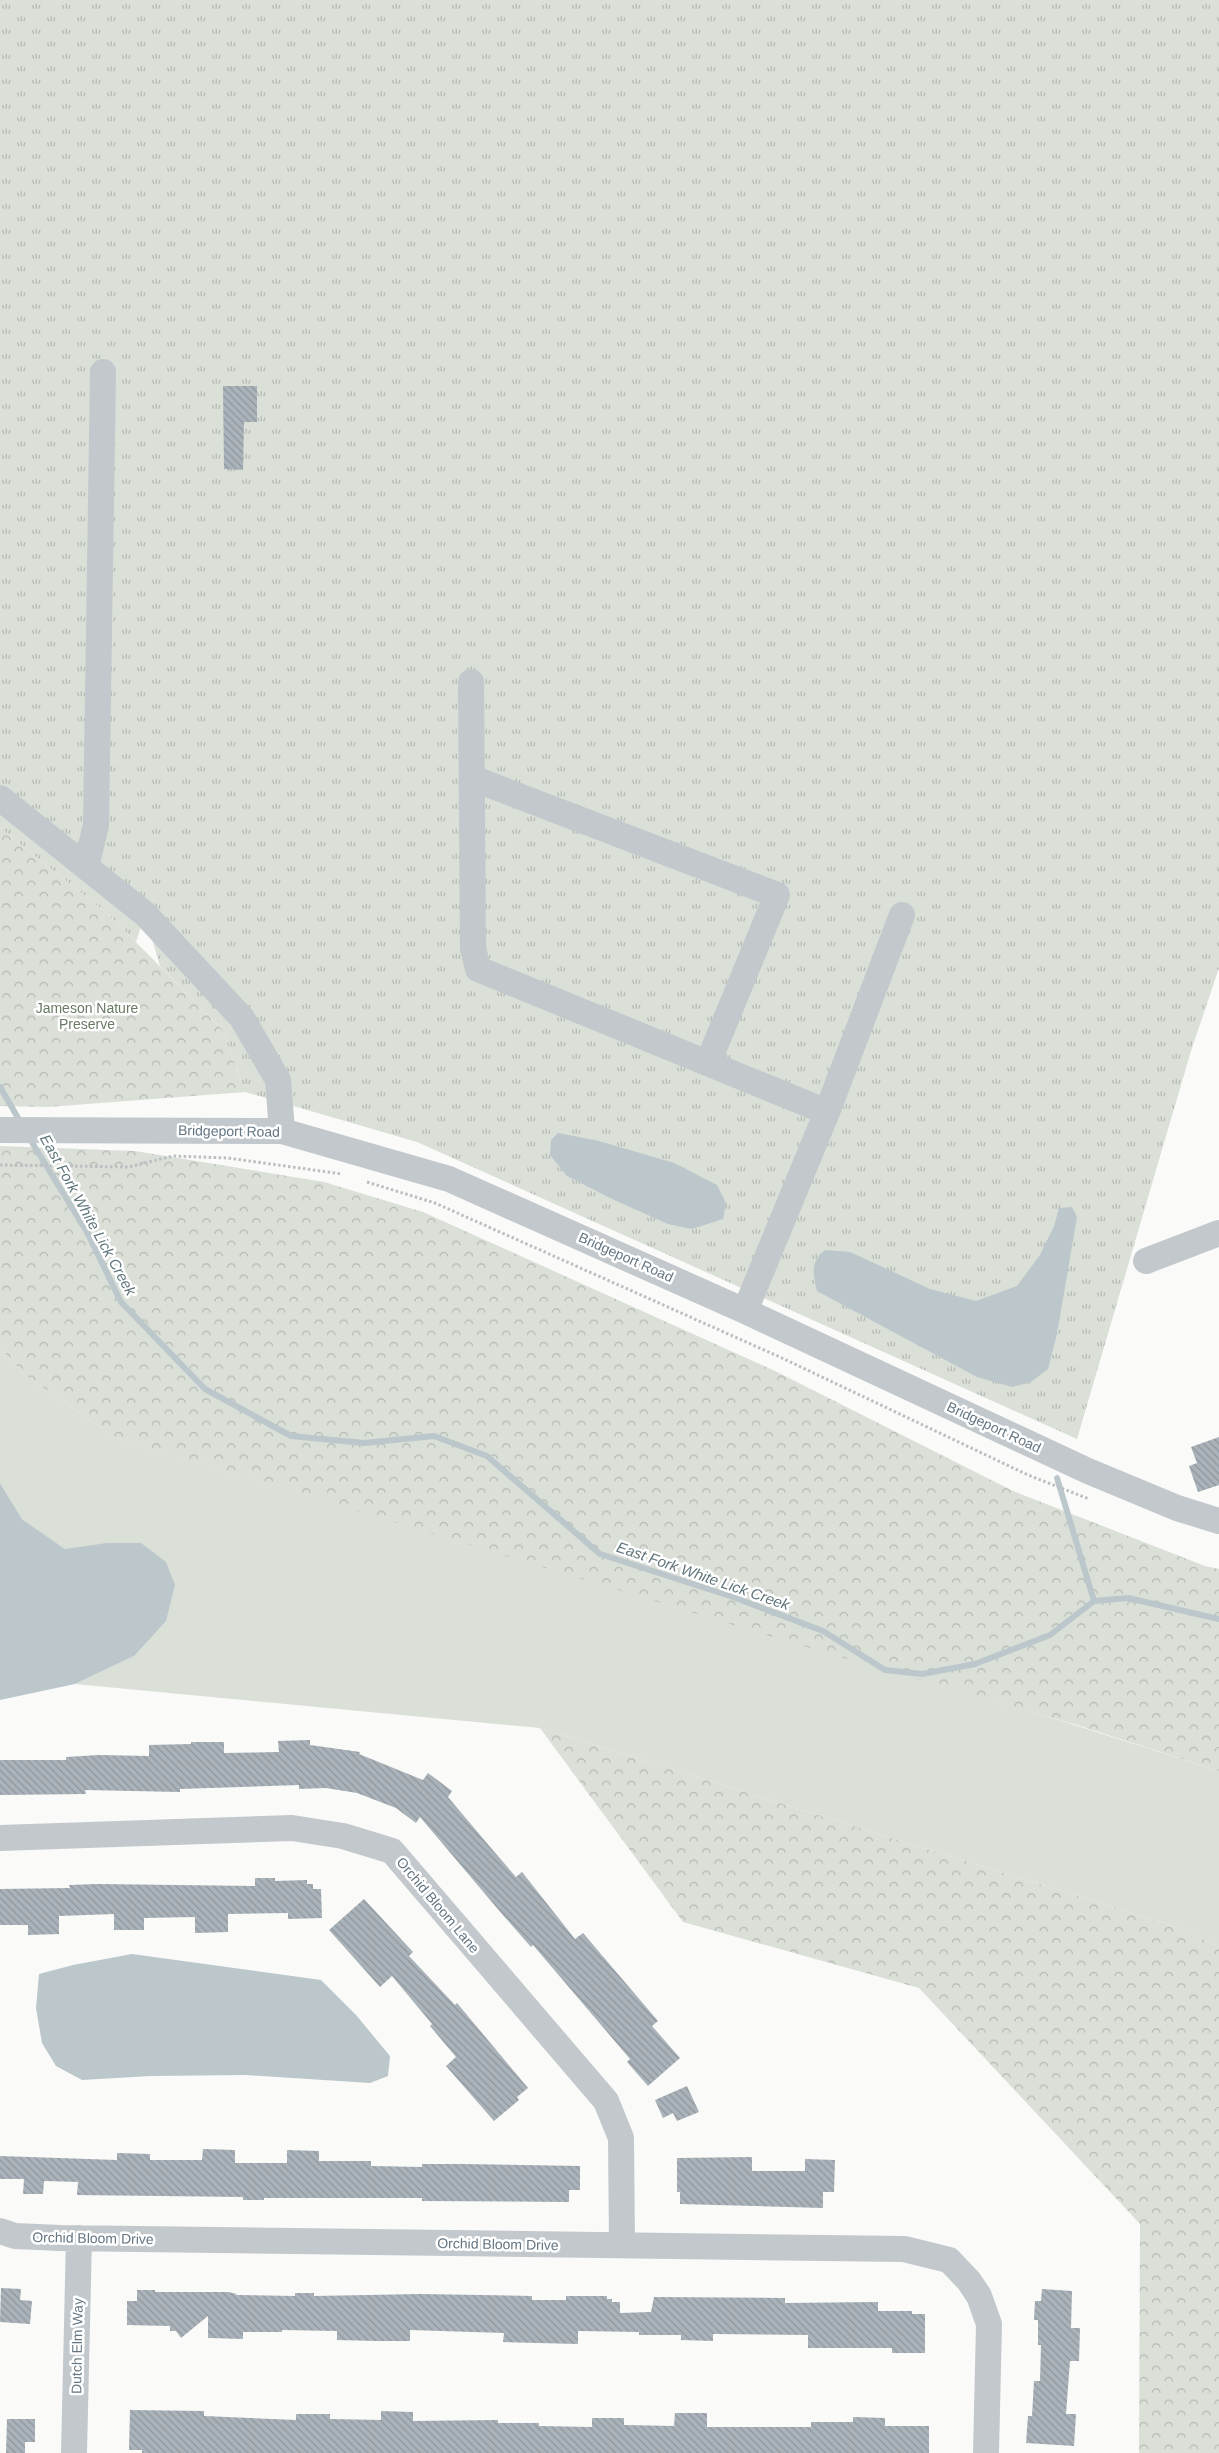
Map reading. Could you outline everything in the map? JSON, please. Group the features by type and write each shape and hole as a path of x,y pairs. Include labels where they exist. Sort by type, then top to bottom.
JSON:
{"street":[{"path":"86,867 96,825 103,372"},
{"path":"471,682 473,948 478,969 827,1112"},
{"path":"472,778 777,895 708,1063"},
{"path":"0,798 145,914 242,1018 278,1080 282,1131"},
{"path":"745,1310 827,1112 902,915"},
{"name":"Bridgeport Road","path":"0,1130 282,1131 449,1179 745,1310 1088,1471 1177,1508 1219,1521"},
{"path":"1146,1261 1219,1233"},
{"name":"Orchid Bloom Lane","path":"0,1838 292,1828 343,1836 392,1851 606,2101 621,2138 622,2245"},
{"name":"Orchid Bloom Drive","path":"0,2231 15,2236 79,2238 904,2249 949,2260 969,2281 979,2296 989,2324 986,2453"},
{"name":"Dutch Elm Way","path":"74,2453 79,2238"}],"path":[{"path":"0,1165 114,1168 128,1167 173,1156 228,1158 347,1175"},
{"path":"364,1181 435,1203 782,1358 1028,1475 1079,1495"}],"green space":[{"path":"0,0 1219,0 1219,968 1191,1051 1077,1439 417,1142 245,1092 222,1029 160,966 145,915 136,942 109,915 0,828"},
{"name":"Jameson Nature Preserve","path":"0,828 109,915 222,1029 245,1092 48,1107 0,1106"},
{"path":"0,1146 135,1151 324,1182 423,1212 773,1370 1013,1491 1205,1566 1219,1569 1219,1771 1077,1725 806,1647 116,1438 24,1374 0,1347"},
{"path":"0,1347 24,1374 116,1438 1062,1721 1219,1771 1219,1947 1183,1929 540,1728 75,1684 134,1656 65,1549 22,1519 0,1483"},
{"path":"540,1728 1183,1929 1219,1947 1219,2453 1139,2453 1140,2224 919,1988 683,1922"}],"shaded area":[{"path":"558,1133 599,1141 674,1163 717,1185 726,1203 723,1219 692,1229 668,1224 567,1176 550,1155 551,1140"},
{"path":"1072,1207 1077,1217 1057,1334 1048,1369 1031,1382 1012,1387 977,1377 817,1291 814,1269 817,1259 825,1250 850,1252 930,1289 976,1301 1017,1286 1040,1255 1054,1226 1059,1208"},
{"path":"0,1483 22,1519 65,1549 107,1543 141,1543 166,1562 175,1585 166,1621 134,1656 75,1684 0,1700"},
{"path":"132,1954 321,1980 356,2015 390,2056 388,2076 370,2083 246,2075 151,2076 82,2080 56,2066 42,2043 36,2008 39,1974 73,1965"}],"building":[{"path":"223,386 257,386 257,422 244,422 243,470 224,469"},
{"path":"1219,1437 1219,1485 1198,1492 1189,1466 1197,1463 1191,1447"},
{"path":"310,1740 310,1745 360,1752 359,1754 423,1780 428,1773 452,1791 448,1797 516,1877 522,1872 575,1939 583,1933 658,2021 652,2026 680,2058 648,2086 627,2062 630,2059 533,1945 531,1947 502,1914 420,1817 416,1823 396,1808 357,1793 326,1788 299,1789 299,1785 180,1789 180,1792 85,1790 86,1794 0,1795 0,1760 66,1760 66,1757 99,1755 149,1756 149,1745 191,1744 191,1742 224,1742 224,1753 279,1752 278,1741"},
{"path":"255,1878 275,1878 275,1881 307,1880 307,1884 313,1884 313,1889 321,1889 322,1918 288,1919 288,1913 228,1914 228,1932 195,1933 195,1917 144,1918 144,1930 114,1930 114,1914 59,1916 59,1934 28,1935 28,1925 0,1925 0,1889 70,1888 69,1885 98,1884 255,1886"},
{"path":"364,1899 413,1952 409,1956 455,2005 457,2003 528,2088 517,2097 519,2100 494,2121 446,2066 456,2057 430,2026 432,2024 392,1976 380,1987 329,1930"},
{"path":"687,2086 699,2112 677,2121 673,2113 663,2118 655,2100"},
{"path":"203,2149 235,2150 235,2163 287,2163 287,2150 319,2151 319,2161 371,2161 371,2166 422,2167 422,2164 461,2164 580,2166 580,2190 569,2190 569,2202 422,2201 422,2198 264,2198 264,2200 243,2200 243,2197 77,2195 78,2182 44,2181 43,2194 23,2194 24,2179 0,2179 0,2156 117,2160 117,2153 150,2154 150,2160 202,2160"},
{"path":"752,2157 752,2171 805,2171 805,2159 835,2160 834,2192 823,2192 823,2208 680,2204 680,2192 677,2192 677,2158"},
{"path":"1,2288 21,2289 20,2300 32,2301 30,2324 0,2322"},
{"path":"1042,2289 1072,2291 1071,2328 1080,2328 1079,2361 1070,2361 1066,2414 1076,2414 1074,2446 1026,2443 1028,2416 1032,2416 1034,2381 1040,2381 1041,2345 1038,2345 1038,2320 1034,2320 1035,2301 1041,2301"},
{"path":"137,2290 295,2296 295,2293 314,2293 314,2296 421,2294 532,2296 532,2300 566,2300 566,2296 607,2296 607,2299 612,2299 612,2302 620,2302 620,2313 651,2312 654,2297 785,2298 785,2303 878,2302 878,2311 912,2311 912,2314 925,2314 925,2353 892,2353 892,2348 808,2348 808,2335 713,2334 713,2341 681,2340 681,2335 639,2335 639,2332 578,2331 578,2344 503,2342 504,2333 410,2330 410,2341 337,2340 337,2331 282,2330 282,2332 243,2332 243,2339 208,2338 208,2316 181,2338 176,2331 170,2331 170,2326 127,2325 127,2301 137,2301"},
{"path":"130,2410 204,2411 204,2416 296,2420 296,2414 330,2414 330,2419 381,2420 381,2411 413,2412 413,2421 498,2420 498,2423 539,2423 539,2426 592,2427 592,2418 624,2418 624,2425 674,2426 675,2413 707,2413 707,2427 811,2427 811,2422 853,2422 853,2417 885,2418 885,2426 929,2426 929,2453 142,2453 142,2450 129,2450"},
{"path":"7,2419 35,2419 35,2442 25,2442 25,2453 6,2453"}],"waterway":[{"name":"East Fork White Lick Creek","path":"0,1087 21,1123"},
{"name":"East Fork White Lick Creek","path":"28,1136 87,1232 121,1302 205,1389 291,1436 364,1443 434,1436 487,1456 600,1554 733,1597 823,1631 885,1670 922,1674 975,1664 1050,1635 1094,1601 1128,1598 1219,1619"},
{"path":"1057,1478 1094,1601"}]}
